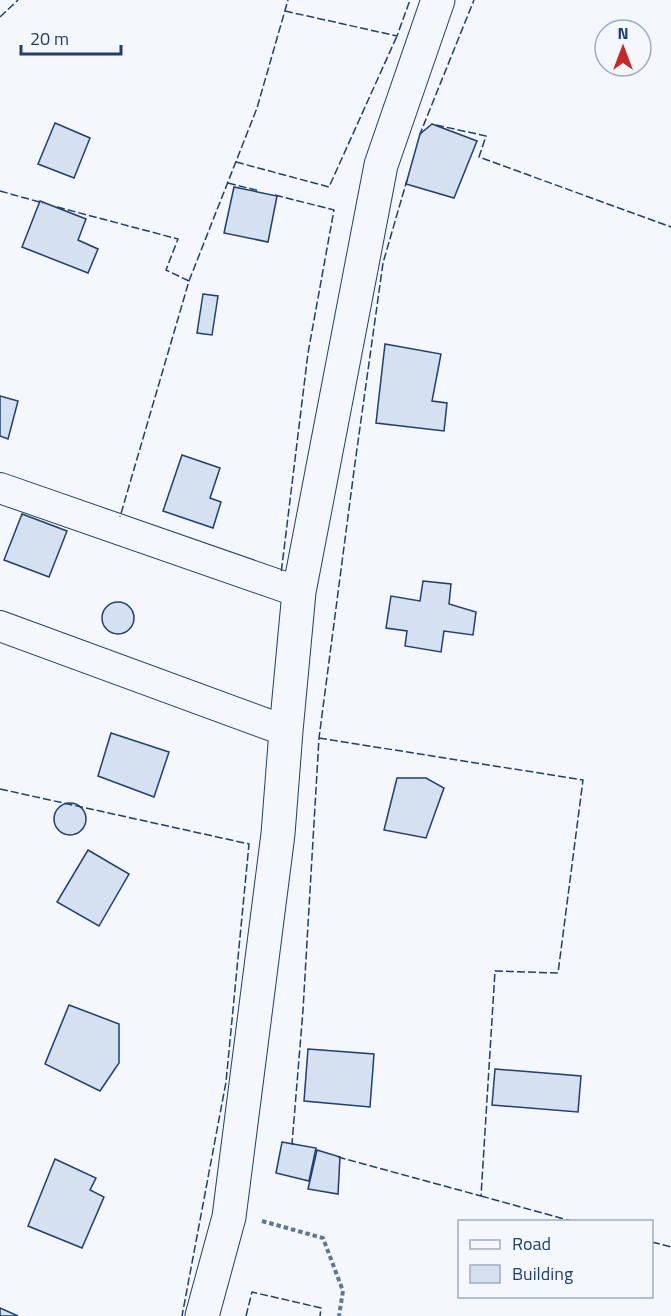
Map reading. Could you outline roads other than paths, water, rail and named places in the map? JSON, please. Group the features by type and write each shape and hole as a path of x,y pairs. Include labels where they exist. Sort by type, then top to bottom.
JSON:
{"main road":[{"path":"202,1316 229,1214 278,834 300,592 381,165 438,0"}],"street":[{"path":"0,488 300,592"},
{"path":"0,626 286,731"}]}
